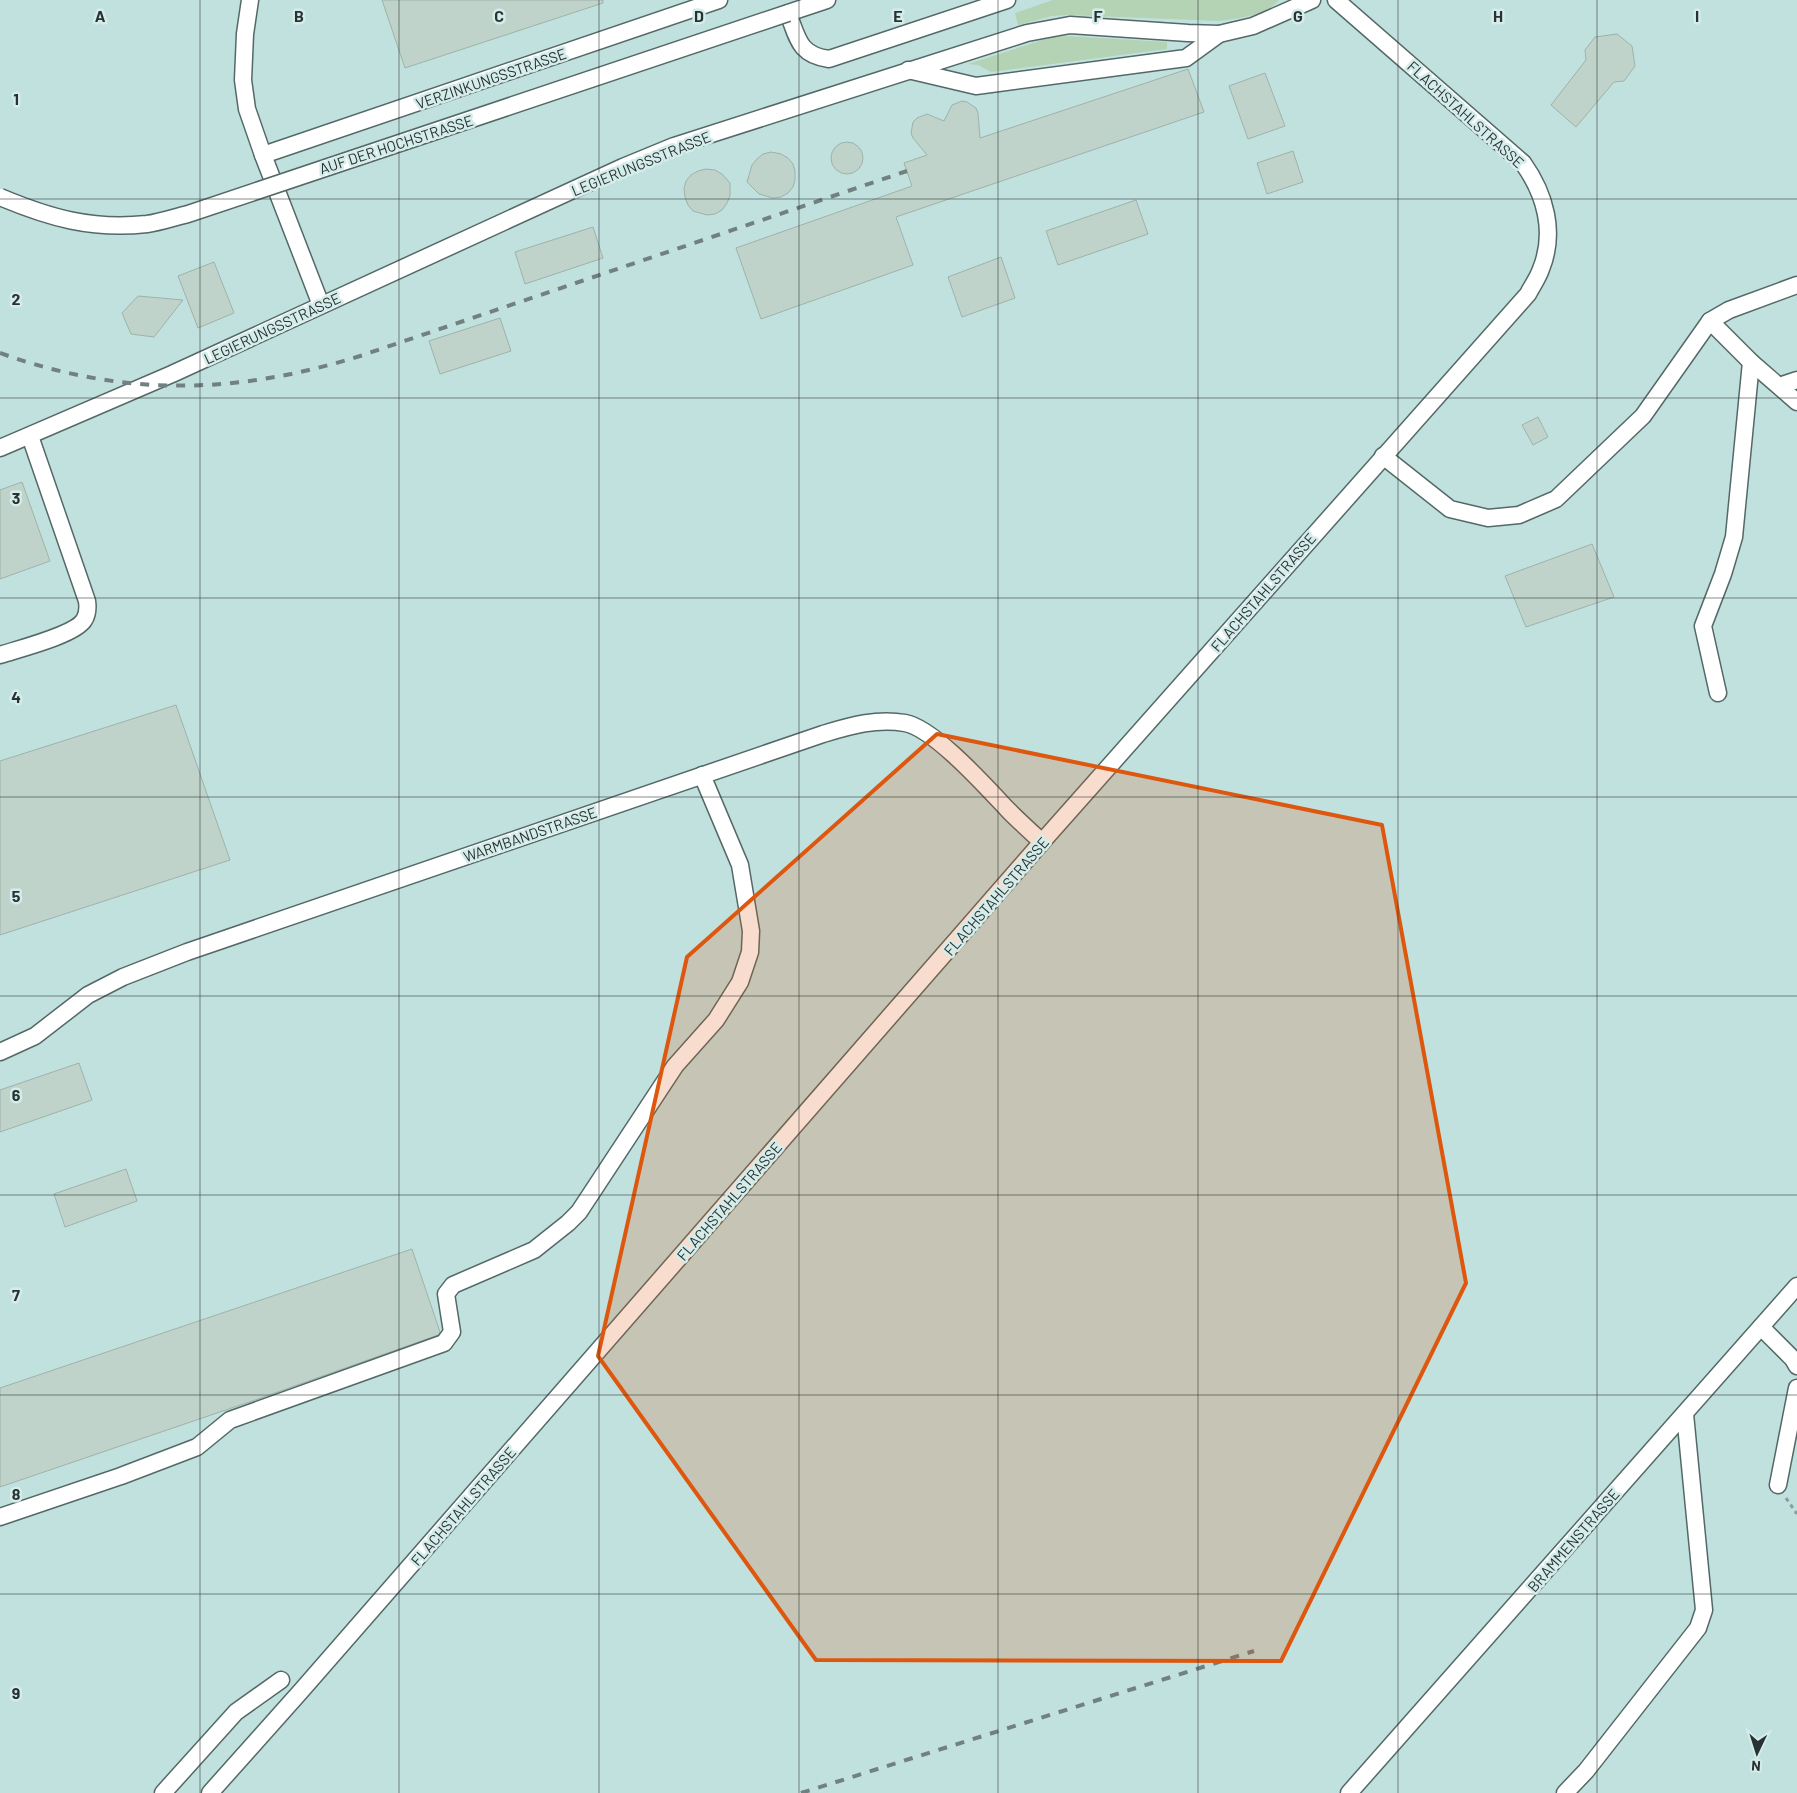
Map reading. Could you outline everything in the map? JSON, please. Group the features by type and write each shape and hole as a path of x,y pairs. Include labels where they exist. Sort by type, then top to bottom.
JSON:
{"lane":[{"path":"250,0 245,34 243,80 247,109 321,305"},
{"name":"VERZINKUNGSSTRASSE","path":"263,155 719,0"},
{"name":"AUF DER HOCHSTRASSE","path":"0,197 27,209 63,220 98,226 148,224 188,214 826,0"},
{"path":"788,13 805,51 812,56 829,59 1007,0"},
{"name":"LEGIERUNGSSTRASSE","path":"0,448 172,374 623,167 674,146 1027,33 1070,25 1219,34 1253,26 1312,0"},
{"name":"FLACHSTAHLSTRASSE","path":"210,1793 302,1691 1042,842 1528,294 1541,269 1547,244 1547,222 1542,195 1535,179 1523,162 1336,0"},
{"path":"908,70 976,86 1186,58 1219,34"},
{"path":"1383,456 1450,509 1488,518 1519,515 1556,499 1643,416 1710,321 1729,310 1797,285"},
{"path":"1710,321 1751,362 1797,402"},
{"path":"1718,693 1704,626 1734,537 1751,362"},
{"path":"1779,386 1797,380"},
{"path":"0,655 72,631 84,621 88,612 87,601 30,436"},
{"name":"WARMBANDSTRASSE","path":"0,1052 35,1036 88,995 123,977 187,952 823,734 858,724 885,721 908,723 929,735 960,761 1042,842"},
{"path":"0,1518 197,1447 230,1420 444,1343 452,1332 446,1294 453,1284 534,1250 568,1224 579,1212 675,1066 716,1020 740,982 750,952 751,932 740,865 702,776"},
{"name":"BRAMMENSTRASSE","path":"1350,1793 1797,1286"},
{"path":"1761,1327 1793,1359 1797,1366"},
{"path":"1778,1485 1797,1388"},
{"path":"1565,1793 1586,1770 1698,1628 1704,1610 1685,1414"},
{"path":"163,1793 236,1712 281,1680"}],"highlighted area":[{"path":"937,734 1382,825 1466,1283 1281,1661 816,1660 598,1356 687,957"}],"shaded area":[{"path":"0,0 1797,0 1797,1793 0,1793"}],"green space":[{"path":"1053,0 1279,0 1260,13 1220,21 1068,15 1052,16 1018,25 1015,13"},
{"path":"1067,36 1167,42 1167,49 991,72 978,65 968,64 1052,37"}],"building":[{"path":"382,0 603,0 603,3 405,68"},
{"path":"1617,34 1632,46 1635,66 1624,81 1614,82 1576,127 1551,105 1586,60 1585,50 1595,37"},
{"path":"1188,69 1204,112 896,217 913,265 761,319 736,248 912,186 904,163 927,155 911,133 913,122 917,118 927,114 944,121 952,105 962,101 967,102 976,108 978,113 980,138"},
{"path":"1265,73 1285,126 1248,139 1229,86"},
{"path":"847,142 858,147 863,158 858,169 847,174 836,169 831,158 836,147"},
{"path":"1293,151 1303,182 1267,194 1257,163"},
{"path":"771,152 788,158 793,164 795,171 793,187 781,197 773,198 759,194 747,182 752,165 763,154"},
{"path":"706,169 715,170 722,174 730,183 730,196 722,210 715,214 707,215 693,211 688,205 684,189 686,181 691,175"},
{"path":"1136,200 1148,234 1058,265 1046,231"},
{"path":"593,227 603,258 525,284 515,252"},
{"path":"1001,257 1015,298 962,317 948,277"},
{"path":"214,262 234,313 198,328 178,276"},
{"path":"138,296 183,300 154,337 131,334 122,313"},
{"path":"500,318 511,351 440,374 429,341"},
{"path":"1538,417 1548,437 1533,445 1522,425"},
{"path":"22,482 50,561 0,579 0,490"},
{"path":"1592,544 1614,597 1526,627 1505,576"},
{"path":"176,705 230,860 0,935 0,761"},
{"path":"79,1063 92,1100 0,1132 0,1090"},
{"path":"126,1169 137,1201 65,1227 54,1194"},
{"path":"412,1249 440,1332 438,1335 0,1487 0,1388"}],"railway":[{"path":"0,353 91,378 135,384 179,386 224,384 314,369 360,356 907,171"},
{"path":"801,1793 1254,1651"}]}
